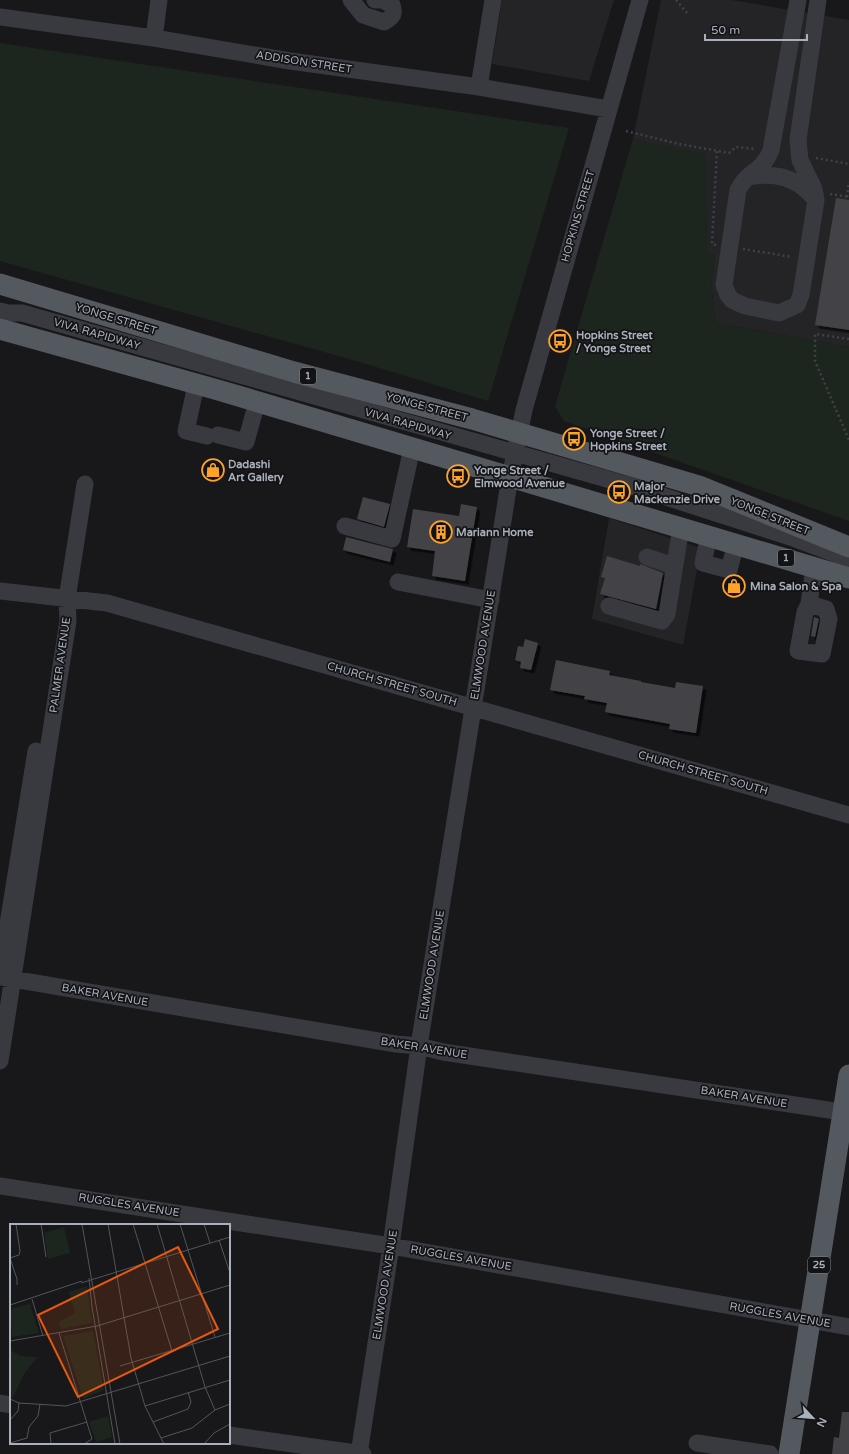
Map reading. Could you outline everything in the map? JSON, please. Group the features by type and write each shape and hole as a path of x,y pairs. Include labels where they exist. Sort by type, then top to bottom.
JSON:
{"main road":[{"name":"YONGE STREET","path":"0,284 294,372 472,419 699,486 849,547"},
{"name":"1","path":"0,330 257,402 736,543 849,578"},
{"name":"25","path":"789,1454 810,1320 846,1113 849,1075"}],"street":[{"path":"154,38 159,0"},
{"path":"351,0 363,15 384,22 391,18 394,12 392,4 383,0 375,0"},
{"path":"479,87 493,0"},
{"name":"HOPKINS STREET","path":"514,454 524,410 640,0"},
{"path":"798,0 771,150 766,161 760,168 746,178 738,190 724,286 732,300 745,306 779,313 797,305 801,295 820,196"},
{"path":"818,0 798,140 800,160 814,189 820,196"},
{"name":"ADDISON STREET","path":"0,17 154,38 290,61 479,87 608,109"},
{"path":"746,178 771,175 795,181 820,196"},
{"name":"VIVA RAPIDWAY","path":"0,302 11,306 22,313"},
{"name":"VIVA RAPIDWAY","path":"0,311 8,313 22,313 514,454 635,487 793,538 849,559"},
{"path":"196,385 186,431 246,442 257,402"},
{"path":"345,526 392,539 412,448"},
{"name":"ELMWOOD AVENUE","path":"360,1454 419,1046 514,454"},
{"name":"PALMER AVENUE","path":"0,1061 4,976 66,629 67,599 85,484"},
{"path":"609,606 662,621 667,614 681,527"},
{"path":"709,535 702,563 729,570 736,543"},
{"name":"VIVA RAPIDWAY","path":"793,538 821,536"},
{"path":"647,557 674,566"},
{"path":"808,604 814,567"},
{"path":"398,582 491,600"},
{"name":"CHURCH STREET SOUTH","path":"0,591 107,603 849,815"},
{"name":"BAKER AVENUE","path":"4,976 396,1044 419,1046 443,1052 846,1113"},
{"name":"RUGGLES AVENUE","path":"0,1186 391,1246 849,1326"},
{"path":"0,1403 10,1405"},
{"path":"230,1435 360,1454"},
{"path":"697,1443 770,1454"}],"path":[{"path":"676,0 688,14"},
{"path":"626,131 729,153 736,147 757,150"},
{"path":"717,150 712,244 718,245"},
{"path":"813,158 849,164"},
{"path":"820,196 848,197 849,182"},
{"path":"736,248 793,257"},
{"path":"849,339 815,334 815,361 849,440"}],"shaded area":[{"path":"502,0 614,0 589,81 492,64"},
{"path":"661,0 731,0 849,20 849,347 716,323 711,285 715,255 707,253 705,155 633,139"},
{"path":"0,43 569,128 488,401 363,363 0,261"},
{"path":"633,139 705,154 707,252 715,255 711,285 716,323 849,347 849,521 564,421 555,406"},
{"path":"609,518 701,548 683,645 592,619"}],"building":[{"path":"836,198 849,200 849,330 815,325"},
{"path":"363,497 390,504 384,527 357,519"},
{"name":"Mariann Home","path":"461,504 477,507 465,581 432,576 435,551 407,547 413,509 459,516"},
{"path":"346,537 393,549 390,562 343,550"},
{"path":"607,556 640,566 640,564 663,573 656,609 600,594 605,578 601,577"},
{"path":"814,617 819,619 815,637 811,636"},
{"path":"525,639 538,643 531,670 520,668 521,662 515,660 518,646 523,647"},
{"path":"556,660 610,671 609,675 641,682 675,688 676,682 703,686 696,733 669,729 670,724 605,712 607,703 584,699 585,696 550,690"},
{"path":"842,1412 849,1412 849,1454 832,1454 834,1437 839,1438"}],"place":[{"name":"Hopkins Street / Yonge Street","path":"560,341"},
{"name":"Yonge Street / Hopkins Street","path":"574,439"},
{"name":"Dadashi Art Gallery","path":"213,470"},
{"name":"Yonge Street / Elmwood Avenue","path":"458,476"},
{"name":"Major Mackenzie Drive","path":"619,492"},
{"name":"Mariann Home","path":"441,532"},
{"name":"Mina Salon & Spa","path":"734,586"}]}
